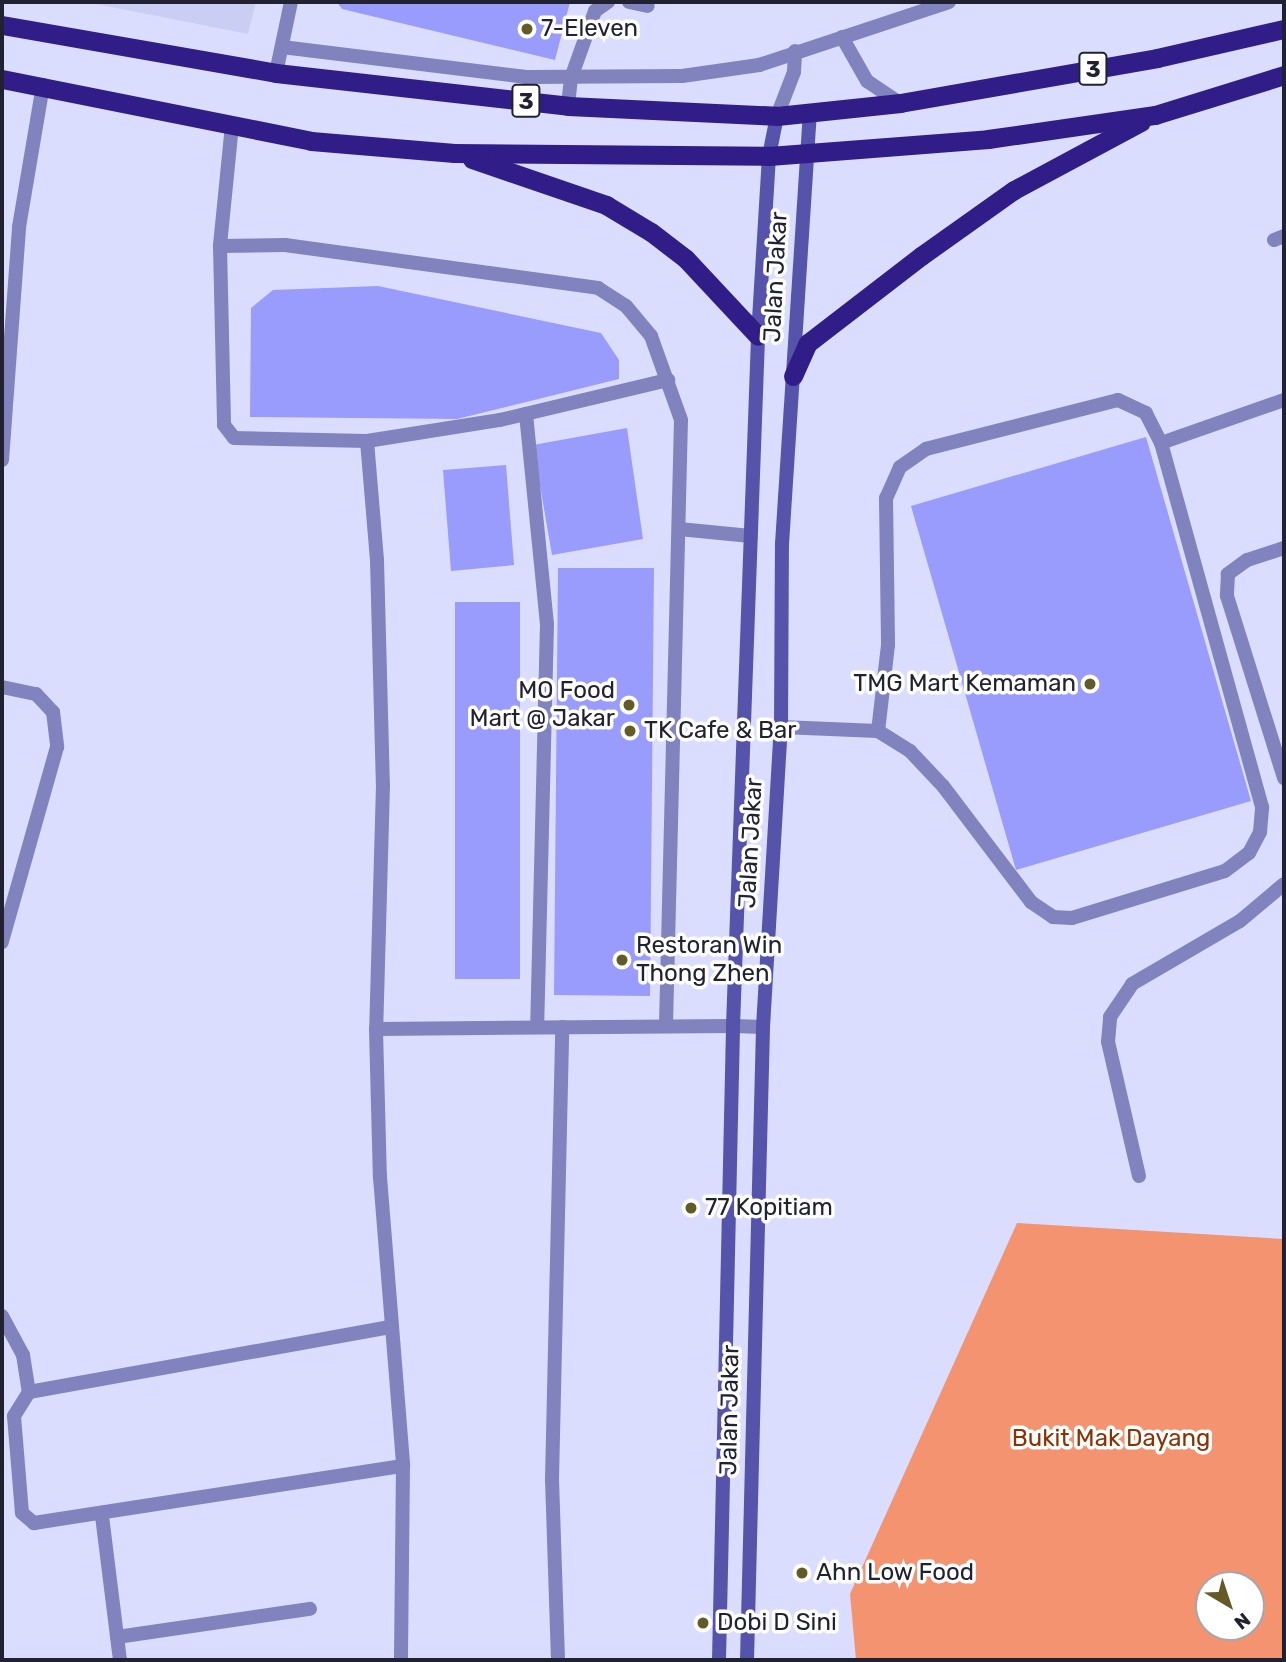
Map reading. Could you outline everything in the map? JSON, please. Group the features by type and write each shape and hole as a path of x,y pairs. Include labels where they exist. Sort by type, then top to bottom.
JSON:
{"highway":[{"name":"3","path":"2,25 276,73 568,106 777,116 900,103 1157,58 1284,29"},
{"name":"3","path":"2,79 43,85 311,141 454,153 769,156 988,139 1155,115 1284,75"},
{"path":"793,376 808,343 1014,190 1155,115"},
{"path":"454,153 618,212 686,259 758,336"}],"main road":[{"name":"Jalan Jakar","path":"747,1660 763,1027 781,727 782,544 810,113"},
{"name":"Jalan Jakar","path":"719,1660 733,1026 758,336 769,156 777,116"}],"street":[{"path":"276,73 290,2"},
{"path":"568,106 571,78 595,11 608,2"},
{"path":"629,2 648,6"},
{"path":"282,47 526,77 571,78 722,72 949,2"},
{"path":"842,37 867,81 900,103"},
{"path":"777,116 794,72 795,51"},
{"path":"2,460 19,227 43,85"},
{"path":"232,125 220,246 226,432 234,438 367,441 526,414 668,380"},
{"path":"220,246 285,245 598,288 626,306 651,336 681,420 666,1026"},
{"path":"781,727 878,731 910,751 943,786 1007,874 1031,902 1053,917 1072,918 1225,871 1249,853 1260,832 1262,807 1161,443 1146,413 1118,400 926,449 900,467 886,498 888,645 878,731"},
{"path":"1161,443 1284,400"},
{"path":"526,414 547,624 537,1027"},
{"path":"367,441 377,560 383,785 376,1029 390,1327 403,1466 401,1660"},
{"path":"679,529 751,536"},
{"path":"1284,548 1247,560 1228,573 1227,596 1284,778"},
{"path":"2,687 36,694 53,712 57,747 2,942"},
{"path":"1139,1176 1108,1042 1110,1017 1132,984 1240,921 1284,884"},
{"path":"558,1660 552,1480 562,1027"},
{"path":"376,1029 763,1027"},
{"path":"2,1316 23,1355 29,1392 14,1416 22,1513 34,1523 102,1516 403,1466"},
{"path":"29,1392 390,1327"},
{"path":"102,1516 121,1660"},
{"path":"117,1637 310,1609"}],"shaded area":[{"path":"86,2 256,2 248,34"}],"green space":[{"name":"Bukit Mak Dayang","path":"1017,1223 1284,1239 1284,1660 856,1660 850,1594"}],"building":[{"path":"337,2 570,2 555,60 342,9"},
{"path":"378,286 601,333 619,360 619,379 457,419 250,417 251,308 273,290"},
{"path":"627,428 643,539 552,555 533,445"},
{"name":"TMG Mart Kemaman","path":"1146,437 1251,801 1016,870 911,506"},
{"path":"506,465 514,565 451,571 443,470"},
{"path":"558,568 654,568 650,996 554,995"},
{"path":"455,602 520,602 520,979 455,979"}],"place":[{"name":"7-Eleven","path":"527,29"},
{"name":"TMG Mart Kemaman","path":"1090,684"},
{"name":"MO Food Mart @ Jakar","path":"629,705"},
{"name":"TK Cafe & Bar","path":"630,731"},
{"name":"Restoran Win Thong Zhen","path":"622,960"},
{"name":"77 Kopitiam","path":"691,1208"},
{"name":"Ahn Low Food","path":"802,1573"},
{"name":"Dobi D Sini","path":"703,1623"}]}
